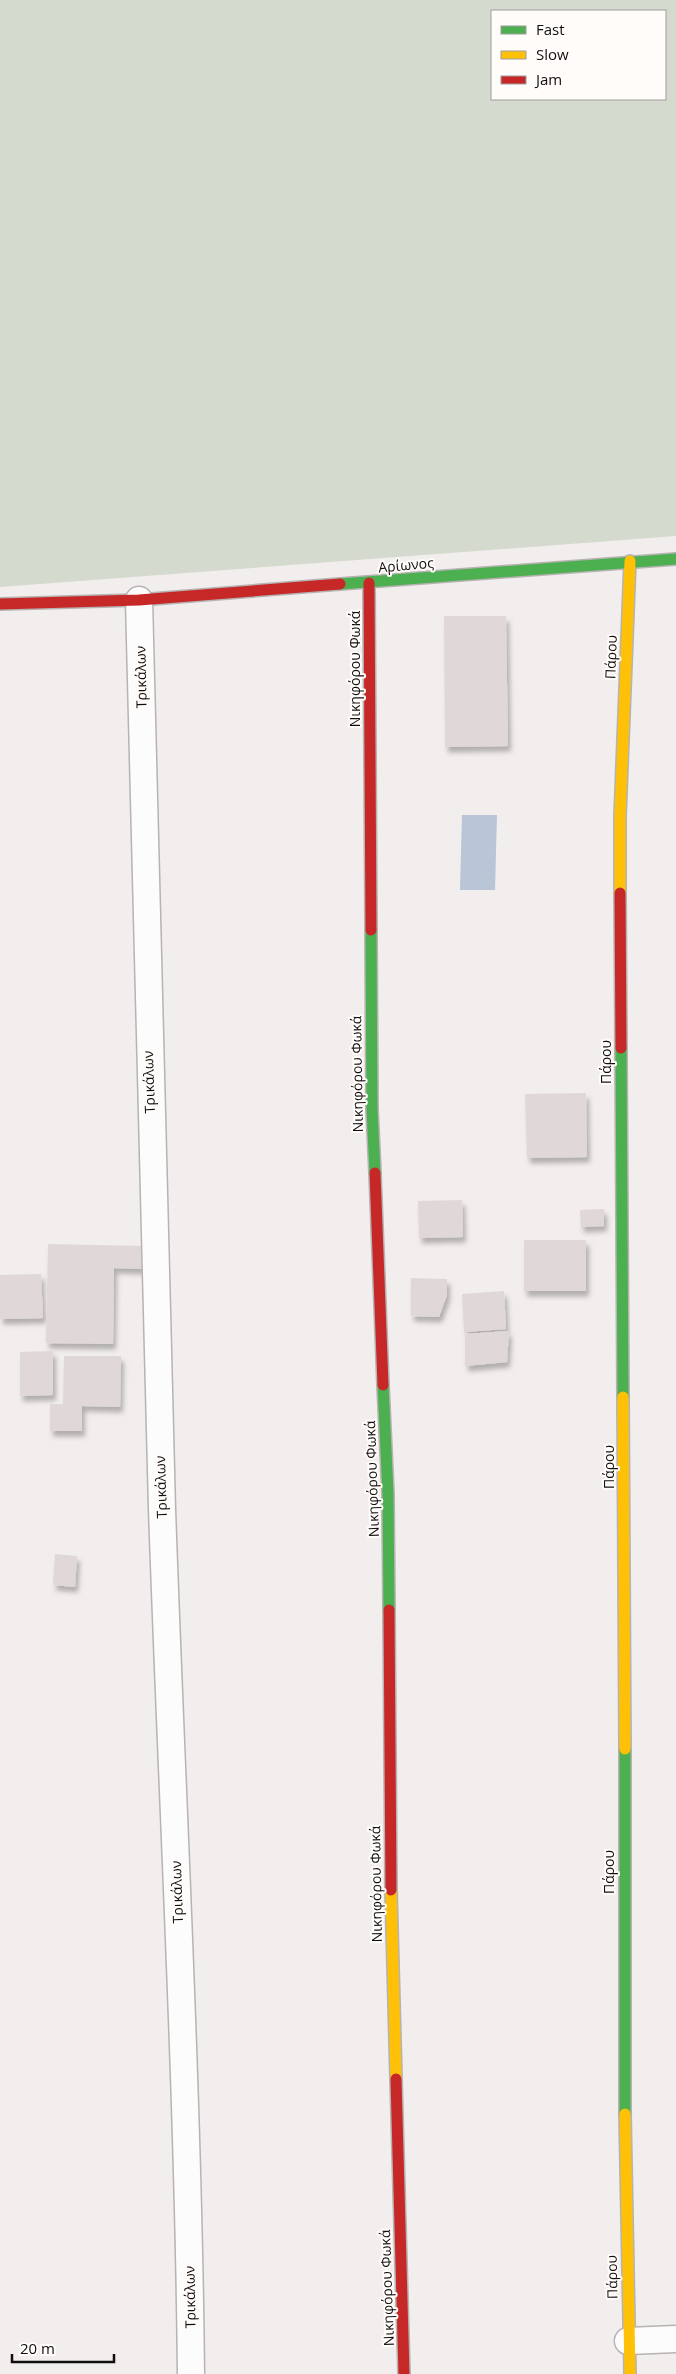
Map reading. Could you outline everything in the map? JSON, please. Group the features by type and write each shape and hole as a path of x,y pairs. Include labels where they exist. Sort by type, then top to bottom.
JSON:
{"street":[{"name":"Αρίωνος","path":"0,604 140,600 630,561 676,559"},
{"name":"Πάρου","path":"630,561 620,817 625,1659 624,1992 630,2374"},
{"name":"Νικηφόρου Φωκά","path":"369,583 372,1109 388,1494 390,1859 404,2374"},
{"name":"Τρικάλων","path":"140,600 148,1050 162,1511 189,2179 191,2374"},
{"path":"628,2341 676,2339"}],"shaded area":[{"path":"0,0 676,0 676,536 0,587"}],"water":[{"path":"462,815 497,815 495,890 460,890"}],"building":[{"path":"444,616 506,616 508,746 445,747"},
{"path":"586,1093 587,1157 527,1158 525,1094"},
{"path":"462,1200 463,1237 419,1238 418,1201"},
{"path":"604,1209 604,1226 581,1227 580,1210"},
{"path":"524,1240 586,1240 586,1291 524,1291"},
{"path":"48,1244 143,1246 142,1269 114,1268 113,1344 46,1343"},
{"path":"41,1274 43,1318 0,1319 0,1275"},
{"path":"411,1278 447,1279 447,1295 439,1317 411,1316"},
{"path":"504,1291 506,1329 464,1332 462,1294"},
{"path":"509,1331 507,1362 465,1366 465,1334"},
{"path":"53,1351 53,1395 20,1396 20,1352"},
{"path":"64,1356 121,1356 120,1407 82,1406 82,1431 50,1431 50,1404 63,1404"},
{"path":"55,1554 77,1556 75,1587 53,1585"}],"traffic: fast":[{"path":"340,584 676,559"},
{"path":"371,930 372,1109 375,1173"},
{"path":"621,1048 623,1397"},
{"path":"383,1385 388,1494 389,1610"},
{"path":"625,1749 625,2114"}],"traffic: slow":[{"path":"620,893 620,817 630,561"},
{"path":"623,1397 625,1749"},
{"path":"391,1890 396,2079"},
{"path":"625,2114 630,2374"}],"traffic: jam":[{"path":"369,583 371,930"},
{"path":"0,604 139,600 340,584"},
{"path":"620,893 621,1048"},
{"path":"375,1173 383,1385"},
{"path":"389,1610 391,1890"},
{"path":"396,2079 404,2374"}]}
